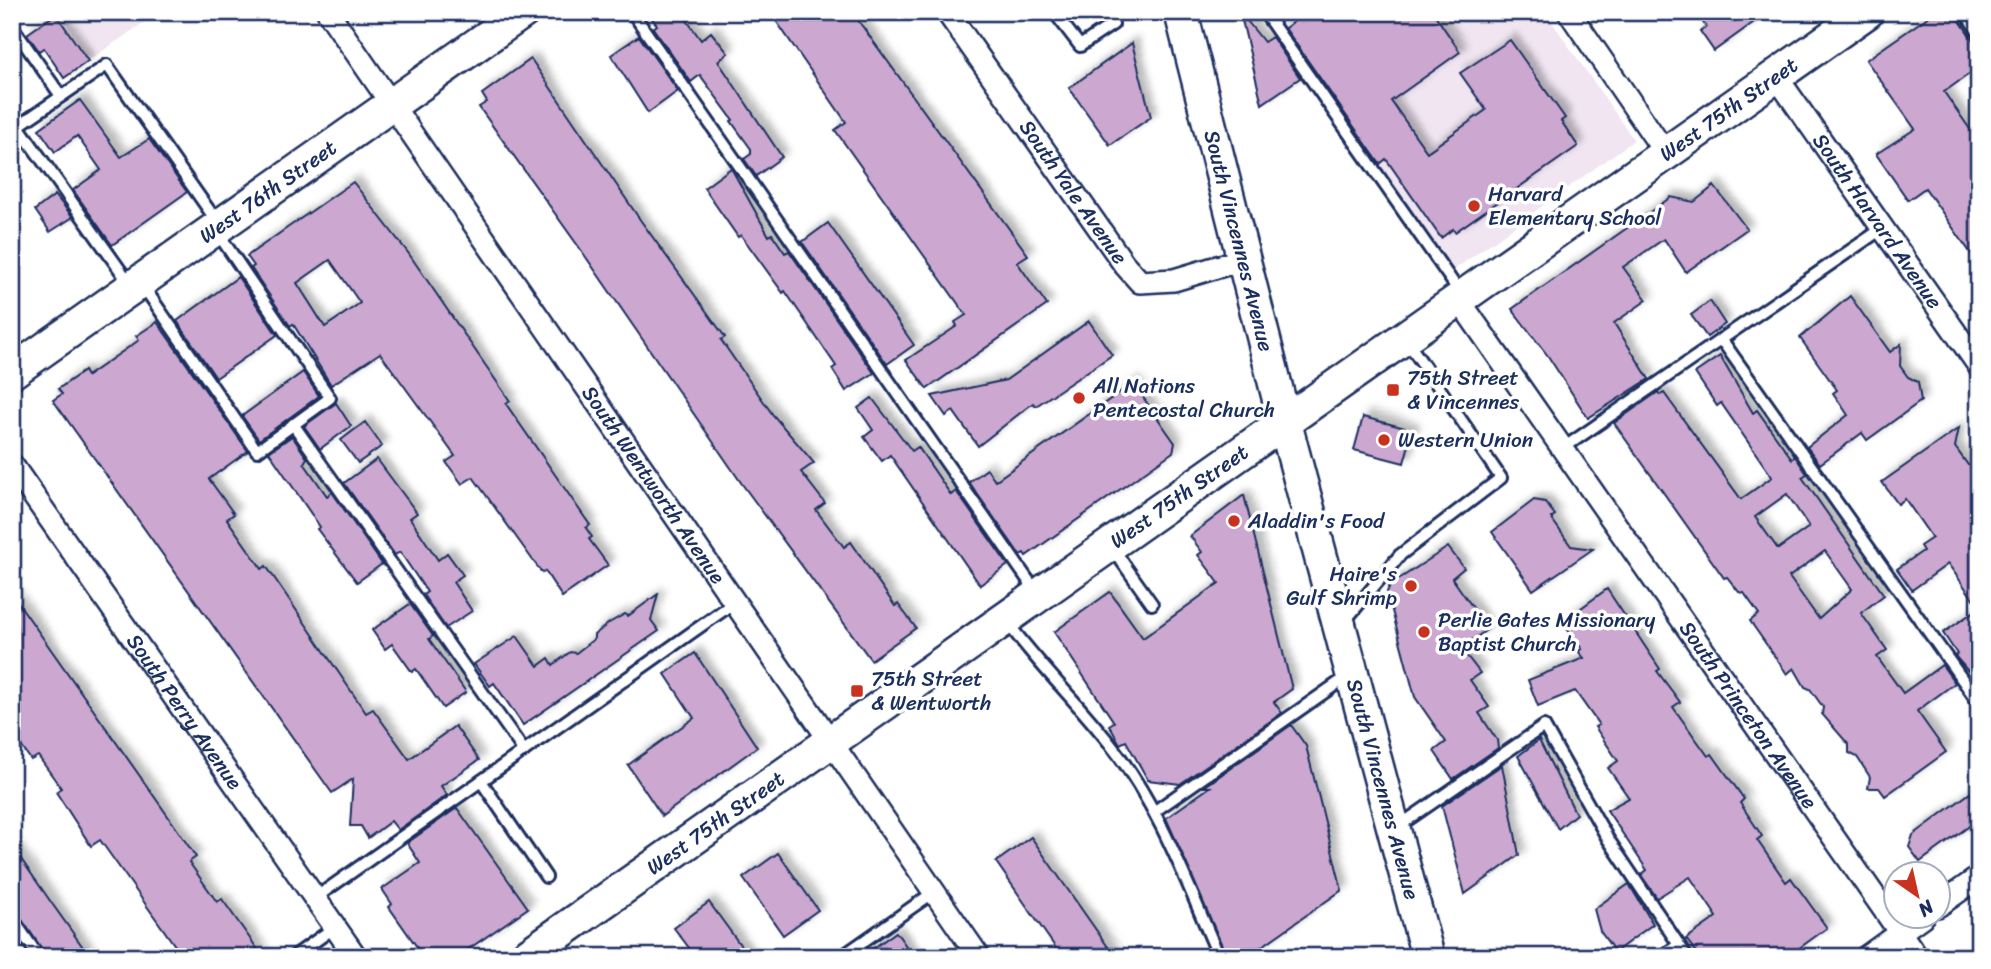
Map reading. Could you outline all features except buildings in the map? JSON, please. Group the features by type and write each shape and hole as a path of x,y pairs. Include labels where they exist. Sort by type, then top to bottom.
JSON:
{"street":[{"name":"South Wentworth Avenue","path":"328,12 979,957"},
{"name":"West 76th Street","path":"12,372 523,12"},
{"name":"South Yale Avenue","path":"947,12 1124,264 1140,282 1174,280 1244,259"},
{"name":"South Vincennes Avenue","path":"1181,12 1285,423 1428,957"},
{"path":"1569,12 1666,154"},
{"name":"West 75th Street","path":"525,957 1867,12"},
{"name":"South Harvard Avenue","path":"1776,76 1979,366"},
{"name":"South Princeton Avenue","path":"1461,299 1562,449 1917,957"},
{"name":"South Perry Avenue","path":"12,466 356,957"},
{"path":"1952,895 1979,877"},
{"path":"1866,957 1904,930"}],"lane":[{"path":"632,12 1038,595"},
{"path":"1054,12 1080,47 1113,24 1108,12"},
{"path":"1264,12 1461,299"},
{"path":"1965,12 1979,33"},
{"path":"12,26 61,96"},
{"path":"107,65 218,227 330,398 257,451 18,126 107,65"},
{"path":"1562,449 1882,228"},
{"path":"1340,627 1400,555 1501,478 1405,338"},
{"path":"1721,339 1979,704"},
{"path":"293,424 524,751"},
{"path":"1110,545 1152,604"},
{"path":"315,898 735,602"},
{"path":"1004,619 1037,662 1110,744 1155,811 1219,957"},
{"path":"1155,811 1352,673"},
{"path":"1394,830 1544,726 1608,839 1687,957"},
{"path":"481,781 546,877"},
{"path":"841,957 934,892"},
{"path":"12,918 39,957"},
{"path":"293,957 335,927"},
{"path":"1661,957 1679,945"}],"shaded area":[{"path":"61,12 159,12 88,61"},
{"name":"Harvard Elementary School","path":"1269,12 1545,12 1634,140 1451,272"}],"place":[{"name":"Harvard Elementary School","path":"1474,206"},
{"name":"75th Street & Vincennes","path":"1393,390"},
{"name":"All Nations Pentecostal Church","path":"1079,398"},
{"name":"Western Union","path":"1384,440"},
{"name":"Aladdin's Food","path":"1234,521"},
{"name":"Haire's Gulf Shrimp","path":"1411,586"},
{"name":"Perlie Gates Missionary Baptist Church","path":"1424,632"},
{"name":"75th Street & Wentworth","path":"857,691"}]}
